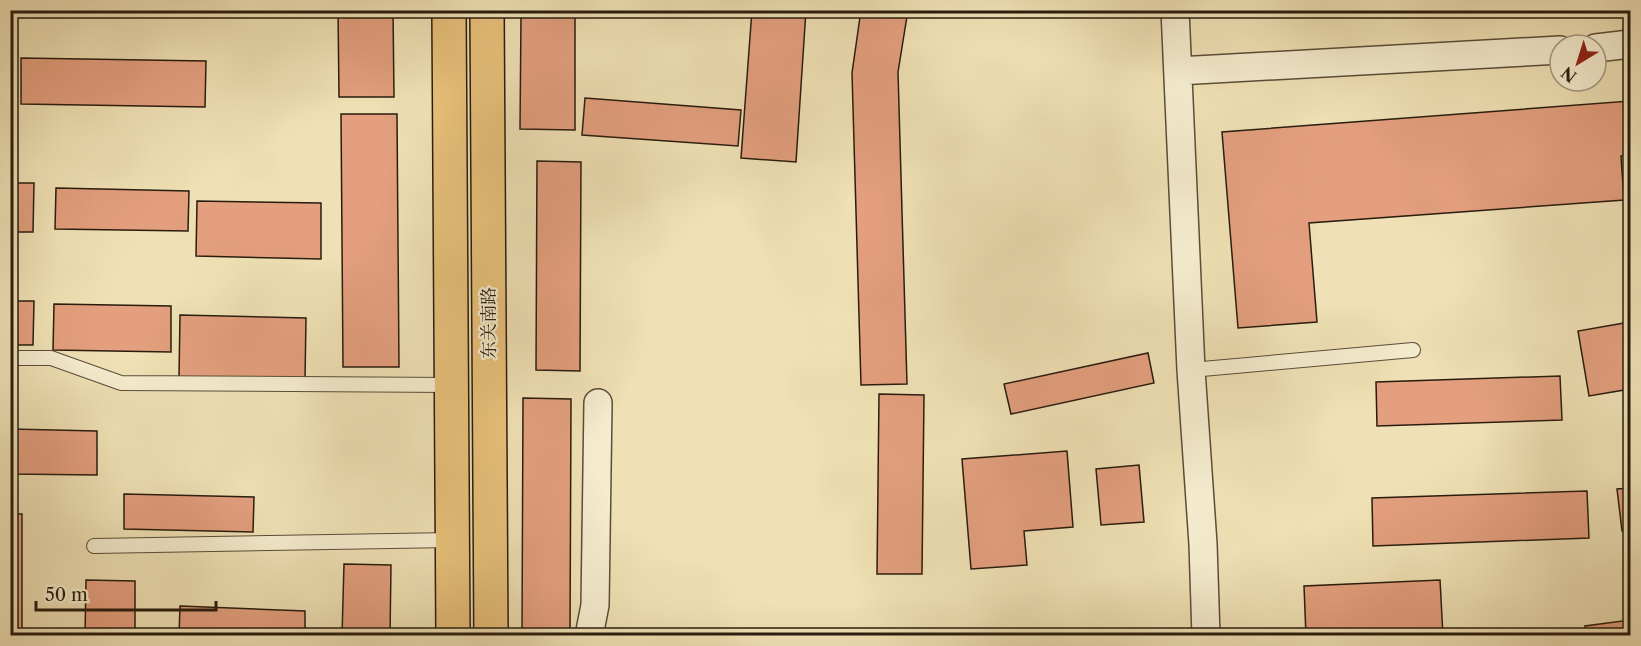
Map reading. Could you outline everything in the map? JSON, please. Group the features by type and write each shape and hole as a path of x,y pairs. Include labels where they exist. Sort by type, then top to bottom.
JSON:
{"main road":[{"path":"449,10 453,636"},
{"name":"东关南路","path":"486,10 491,636"}],"street":[{"path":"1175,10 1191,370 1203,544 1206,636"},
{"path":"1608,47 1630,44"},
{"path":"1178,71 1548,51"},
{"path":"589,636 595,605 598,403"}],"lane":[{"path":"1191,370 1413,350"},
{"path":"10,358 51,358 121,383 451,385"},
{"path":"94,546 452,540"}],"building":[{"path":"338,10 393,10 394,97 339,97"},
{"path":"752,10 806,10 796,162 741,158"},
{"path":"861,10 908,10 898,72 907,384 861,385 852,73"},
{"path":"521,16 575,17 575,130 520,129"},
{"path":"21,58 206,61 205,107 21,104"},
{"path":"585,98 741,110 738,146 582,135"},
{"path":"1630,101 1630,156 1621,156 1624,200 1309,223 1317,322 1238,328 1222,132"},
{"path":"341,114 397,114 399,367 343,367"},
{"path":"537,161 581,162 580,371 536,370"},
{"path":"10,183 34,183 33,232 10,232"},
{"path":"56,188 189,191 188,231 55,229"},
{"path":"197,201 321,203 321,259 196,256"},
{"path":"10,301 34,301 33,345 10,345"},
{"path":"54,304 171,306 171,352 53,350"},
{"path":"180,315 306,318 305,380 179,377"},
{"path":"1630,322 1630,389 1589,396 1578,331"},
{"path":"1148,353 1154,383 1011,414 1004,384"},
{"path":"1560,376 1562,420 1377,426 1376,382"},
{"path":"879,394 924,395 922,574 877,574"},
{"path":"523,398 571,399 570,636 522,636"},
{"path":"10,429 97,431 97,475 10,474"},
{"path":"1067,451 1073,527 1024,531 1027,565 971,569 962,459"},
{"path":"1139,465 1144,522 1101,525 1096,469"},
{"path":"1630,488 1630,530 1622,531 1617,489"},
{"path":"1587,491 1589,538 1373,546 1372,498"},
{"path":"124,494 254,497 253,532 124,529"},
{"path":"10,514 22,514 22,636 10,636"},
{"path":"344,564 391,565 390,636 342,636"},
{"path":"86,580 135,581 135,636 85,636"},
{"path":"1440,580 1443,636 1306,636 1304,586"},
{"path":"180,606 305,611 305,636 179,636"},
{"path":"1630,620 1630,636 1586,636 1585,626"}]}
